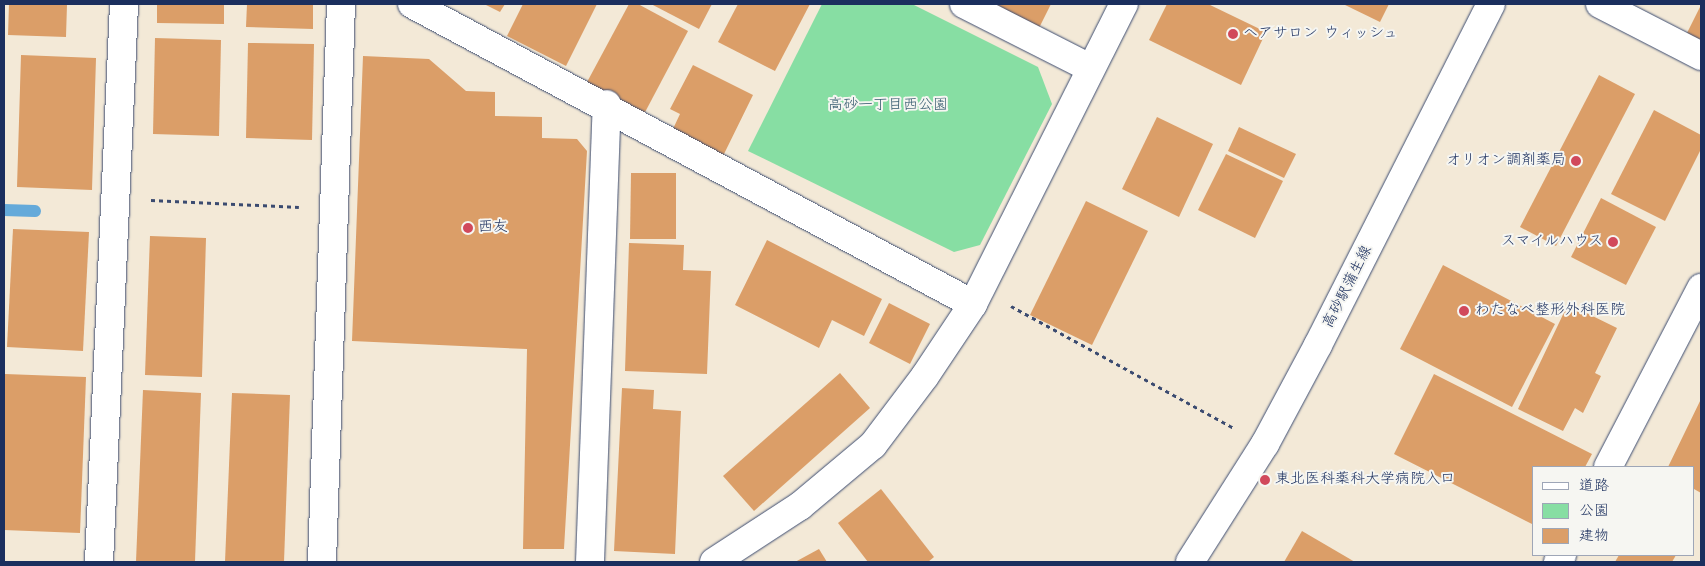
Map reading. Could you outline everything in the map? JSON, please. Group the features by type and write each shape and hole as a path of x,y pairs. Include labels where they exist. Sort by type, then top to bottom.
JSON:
{"street":[{"path":"99,562 124,4"},
{"path":"322,562 341,4"},
{"path":"412,4 976,297"},
{"path":"964,4 1090,68"},
{"path":"714,562 800,506 873,444 976,297 1124,4"},
{"name":"高砂駅蒲生線","path":"1190,562 1265,444 1492,4"},
{"path":"1600,4 1701,56"},
{"path":"590,562 607,104"},
{"path":"1609,466 1701,288"}],"path":[{"path":"115,198 333,208"},
{"path":"976,297 1265,444"}],"green space":[{"name":"高砂一丁目西公園","path":"822,4 912,4 1038,67 1052,104 980,245 954,252 748,151"}],"building":[{"path":"9,4 67,4 66,37 8,35"},
{"path":"157,4 224,4 224,24 157,23"},
{"path":"247,4 313,4 313,29 246,27"},
{"path":"484,4 505,4 500,12"},
{"path":"523,4 597,4 566,66 507,36"},
{"path":"629,4 638,4 688,31 643,116 586,84"},
{"path":"651,4 712,4 699,29"},
{"path":"738,4 810,4 775,71 718,42"},
{"path":"994,4 1051,4 1036,34"},
{"path":"1167,4 1208,4 1266,32 1241,85 1149,40"},
{"path":"1343,4 1389,4 1380,22"},
{"path":"1701,5 1701,41 1687,33"},
{"path":"155,38 221,40 219,136 153,134"},
{"path":"248,43 314,44 312,140 246,138"},
{"path":"21,55 96,58 92,190 17,187"},
{"path":"363,56 429,59 466,91 495,92 495,116 542,117 542,138 577,139 587,151 564,549 523,549 527,349 352,341"},
{"path":"693,65 753,95 723,156 672,131 680,114 670,109"},
{"path":"1599,75 1635,94 1556,246 1520,227"},
{"path":"1654,110 1701,135 1701,149 1665,221 1611,194"},
{"path":"1157,117 1213,144 1179,217 1122,189"},
{"path":"1239,127 1296,154 1284,178 1228,151"},
{"path":"1226,154 1283,181 1255,238 1198,210"},
{"path":"631,173 676,173 676,239 630,239"},
{"name":"スマイルハウス","path":"1601,198 1656,227 1626,285 1571,257"},
{"path":"1086,201 1148,231 1092,345 1030,315"},
{"path":"13,229 89,232 83,351 7,347"},
{"path":"150,236 206,238 202,377 145,375"},
{"path":"767,240 882,299 864,336 832,320 819,348 735,305"},
{"path":"629,243 684,245 683,270 711,271 707,374 625,371"},
{"path":"1443,265 1555,324 1512,407 1400,349"},
{"path":"889,303 930,324 910,364 869,343"},
{"path":"1568,304 1617,328 1595,373 1601,376 1583,413 1575,408 1563,431 1518,409"},
{"path":"840,373 870,408 754,511 723,476"},
{"path":"5,374 86,377 80,533 4,530"},
{"path":"1434,374 1592,454 1586,466 1532,466 1532,524 1394,454"},
{"path":"622,388 654,390 653,409 681,411 675,554 614,551"},
{"path":"143,390 201,393 195,562 136,562"},
{"path":"232,393 290,395 284,562 225,562"},
{"path":"1701,399 1701,493 1695,490 1695,466 1668,466"},
{"path":"881,489 934,557 928,562 868,562 838,523"},
{"path":"1302,531 1355,562 1284,562"},
{"path":"819,549 827,562 795,562"},
{"path":"1618,556 1675,556 1672,562 1615,562"}],"waterway":[{"path":"4,210 35,211"}],"place":[{"name":"ヘアサロン ウィッシュ","path":"1233,34"},
{"name":"オリオン調剤薬局","path":"1576,161"},
{"name":"西友","path":"468,228"},
{"name":"スマイルハウス","path":"1613,242"},
{"name":"わたなべ整形外科医院","path":"1464,311"},
{"name":"東北医科薬科大学病院入口","path":"1265,480"}]}
